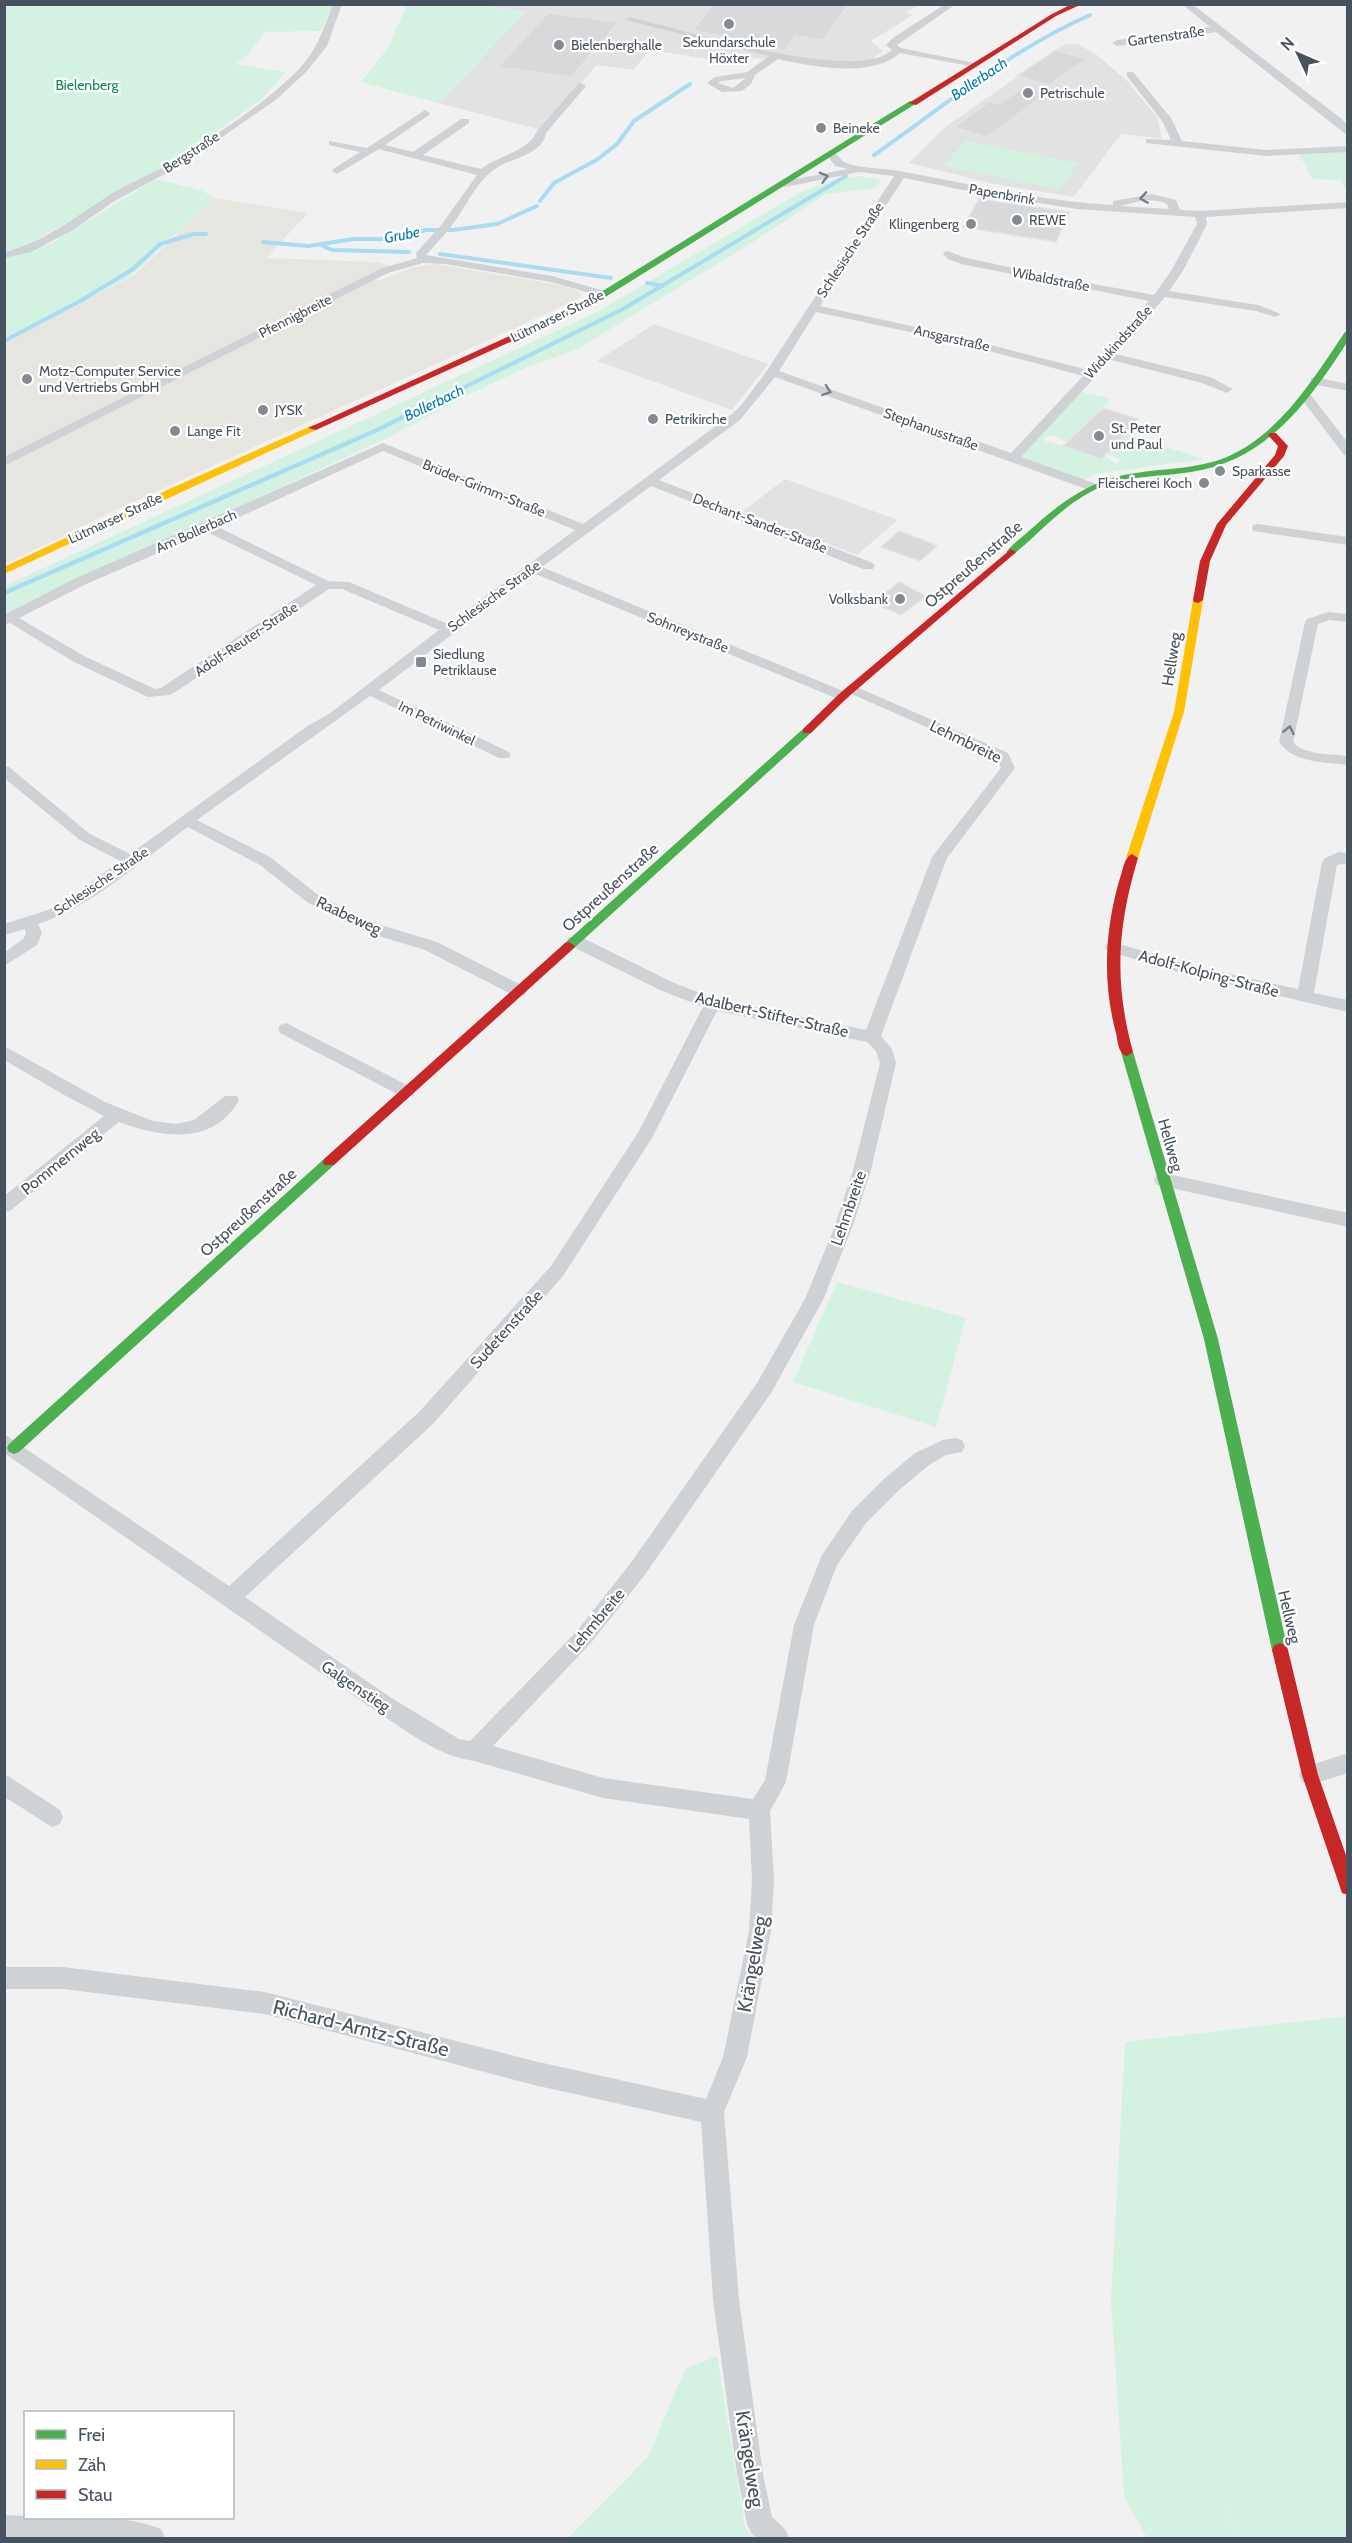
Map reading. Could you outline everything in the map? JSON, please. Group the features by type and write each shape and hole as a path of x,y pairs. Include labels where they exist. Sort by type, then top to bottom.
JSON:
{"street":[{"name":"Bergstraße","path":"4,255 27,250 69,228 109,200 181,161 274,97 303,70 322,46 338,4"},
{"path":"952,4 891,45 898,50 972,65"},
{"name":"Lütmarser Straße","path":"4,571 159,497 515,338 604,294 832,155 972,65 1054,15 1079,4"},
{"name":"Gartenstraße","path":"1186,4 1339,123 1347,133"},
{"path":"630,20 819,63 859,64 886,60 898,50"},
{"name":"Gartenstraße","path":"1117,44 1216,29"},
{"path":"750,74 777,55"},
{"path":"1130,74 1167,120 1178,144"},
{"path":"423,260 420,255 443,230 483,173 493,165 528,149 540,139 541,133 581,86"},
{"path":"337,171 425,114"},
{"path":"414,156 465,121"},
{"path":"1150,141 1266,153 1347,149"},
{"path":"333,143 414,156 483,173"},
{"name":"Papenbrink","path":"832,155 839,164 863,170 901,174 1007,196 1104,208 1200,214 1347,205"},
{"name":"Papenbrink","path":"832,155 850,156 901,174"},
{"name":"Papenbrink","path":"785,184 863,170"},
{"name":"Schlesische Straße","path":"4,930 53,914 83,896 370,691 449,629 736,417 749,405 772,372 856,239 901,174"},
{"name":"Widukindstraße","path":"1013,458 1108,356 1159,296 1202,224 1200,214"},
{"name":"Wibaldstraße","path":"948,254 953,259 985,264 1016,274 1159,296 1257,308 1275,314"},
{"name":"Pfennigbreite","path":"4,462 384,271 423,260 445,261 545,278 587,287 604,294"},
{"name":"Ansgarstraße","path":"813,308 1017,354 1089,374"},
{"path":"1273,435 1293,415 1347,334"},
{"path":"1108,356 1206,380 1227,389"},
{"name":"Stephanusstraße","path":"772,372 1090,486"},
{"path":"1315,381 1347,388"},
{"path":"1306,397 1346,446"},
{"name":"Ostpreußenstraße","path":"9,1445 407,1092 848,693 1090,486 1115,479 1213,466 1244,453 1273,435"},
{"name":"Hellweg","path":"1273,435 1283,446 1279,456 1222,524 1205,561 1179,712 1124,882 1115,918 1112,980 1117,1018 1211,1339 1273,1619 1311,1775 1347,1887"},
{"name":"Am Bollerbach","path":"7,620 45,597 207,527 314,475 383,447"},
{"name":"Brüder-Grimm-Straße","path":"383,447 585,529"},
{"name":"Dechant-Sander-Straße","path":"651,481 868,566"},
{"path":"207,527 326,585 344,585 449,629"},
{"path":"1258,528 1347,541"},
{"name":"Sohnreystraße","path":"532,568 848,693"},
{"name":"Adolf-Reuter-Straße","path":"165,692 326,585"},
{"path":"1347,618 1328,616 1312,622 1286,742 1291,750 1347,761"},
{"name":"Am Bollerbach","path":"7,620 144,691 153,694 165,692"},
{"name":"Im Petriwinkel","path":"370,691 504,755"},
{"name":"Lehmbreite","path":"474,1751 583,1638 637,1570 698,1485 776,1369 814,1299 843,1228 862,1170 888,1063 884,1048 872,1037 940,857 1008,768 1004,756 848,693"},
{"path":"4,770 85,837 132,861"},
{"name":"Raabeweg","path":"188,821 265,861 312,898 346,916 378,930 431,946 519,991"},
{"path":"1305,998 1330,862 1339,857 1347,858"},
{"path":"4,961 31,941 34,933 30,923"},
{"name":"Adalbert-Stifter-Straße","path":"575,941 666,986 712,1004 872,1037"},
{"name":"Adolf-Kolping-Straße","path":"1113,947 1189,970 1347,1006"},
{"name":"Sudetenstraße","path":"230,1598 426,1418 557,1271 646,1134 712,1004"},
{"path":"286,1029 407,1092"},
{"name":"Pommernweg","path":"4,1052 116,1115 140,1124 178,1130 197,1127 212,1118 231,1100"},
{"name":"Pommernweg","path":"4,1206 116,1115"},
{"path":"1163,1180 1347,1220"},
{"name":"Galgenstieg","path":"9,1445 383,1704 444,1743 458,1749 474,1751 603,1788 759,1810"},
{"path":"759,1810 775,1782 804,1625 828,1561 859,1517 891,1485 922,1459 944,1448 955,1446"},
{"path":"1311,1775 1347,1763"},
{"path":"4,1790 8,1786 52,1817"},
{"name":"Krängelweg","path":"759,1810 763,1880 760,1931 735,2057 712,2112 726,2300 750,2474 760,2524 776,2538"},
{"name":"Richard-Arntz-Straße","path":"4,1978 63,1978 265,2003 545,2075 712,2112"},
{"path":"4,2528 114,2533 152,2538"}],"shaded area":[{"path":"479,5 918,5 906,13 914,14 871,41 883,51 871,60 709,59 650,50 633,70 597,65 541,130 438,103 526,12"},
{"path":"1065,44 1077,44 1096,54 1127,81 1157,117 1162,139 1121,134 1074,197 994,184 909,163 945,127"},
{"path":"214,198 308,213 266,258 376,262 392,266 371,278 378,281 412,268 434,264 559,285 576,290 580,293 580,298 116,510 5,564 5,340 135,275"},
{"path":"654,324 768,364 732,410 597,361"},
{"path":"785,479 898,520 857,555 743,511"}],"green space":[{"name":"Bielenberg","path":"5,5 335,5 320,31 266,32 248,54 236,64 286,72 262,99 182,156 25,247 5,251"},
{"path":"407,5 479,5 526,12 438,103 361,82 387,49"},
{"path":"966,141 1078,163 1060,189 943,166"},
{"path":"1347,152 1347,192 1340,180 1312,179 1299,154"},
{"path":"858,176 881,180 876,188 826,194 745,247 576,350 530,366 472,393 387,438 5,615 5,586 597,312 801,192 833,180"},
{"path":"156,179 203,191 214,198 131,276 5,339 5,258 50,244"},
{"path":"1080,392 1111,399 1067,442 1055,436 1044,437 1045,441 1111,459 1110,461 1117,464 1122,459 1107,454 1126,434 1204,459 1095,474 1081,480 1020,457"},
{"path":"837,1282 966,1318 936,1427 793,1382"},
{"path":"1347,2016 1347,2538 1241,2538 1223,2506 1240,2538 1147,2538 1124,2496 1111,2300 1125,2042"},
{"path":"717,2356 745,2527 754,2538 568,2538 648,2457 685,2369"}],"building":[{"path":"714,4 849,4 823,40 795,36 785,50 746,44 742,43 743,41 729,39 731,37 692,31"},
{"name":"Bielenberghalle","path":"548,13 619,22 571,77 498,67"},
{"path":"1056,50 1087,59 1049,85 1017,76"},
{"path":"1023,88 1045,94 987,137 954,127 990,101 999,104"},
{"name":"REWE","path":"979,199 1070,212 1056,242 963,227"},
{"name":"St. Peter und Paul","path":"1103,408 1138,419 1102,459 1063,446"},
{"path":"899,531 937,546 920,561 881,547"},
{"name":"Volksbank","path":"899,582 926,596 901,615 873,603"}],"waterway":[{"name":"Bollerbach","path":"874,155 1004,62 1090,15"},
{"name":"Grube","path":"540,201 554,183 598,159 617,144 634,121 690,84"},
{"name":"Bollerbach","path":"662,286 846,176"},
{"name":"Grube","path":"263,242 308,246 354,239 392,239 426,230 453,230 497,224 537,206"},
{"name":"Grube","path":"4,341 82,300 133,269 160,244 194,234 206,234"},
{"path":"323,246 332,250 409,252"},
{"path":"440,254 611,278"},
{"path":"647,283 662,286"},
{"name":"Bollerbach","path":"420,409 623,309 662,286"},
{"name":"Bollerbach","path":"4,593 375,431 423,407"}],"traffic: fast":[{"path":"547,322 604,294 913,103"},
{"path":"1011,552 1063,506 1098,485 1124,477 1205,467 1230,459 1252,447 1289,415 1320,376 1348,334"},
{"path":"569,946 807,731"},
{"path":"1127,1052 1211,1339 1280,1650"},
{"path":"14,1448 329,1162"}],"traffic: slow":[{"path":"4,571 168,493 313,428"},
{"path":"1132,858 1179,712 1198,600"}],"traffic: jam":[{"path":"913,103 1054,15 1079,4"},
{"path":"313,428 547,322"},
{"path":"1198,600 1205,561 1222,524 1279,456 1283,446 1273,435"},
{"path":"807,731 843,696 1011,552"},
{"path":"1127,1052 1116,1002 1113,955 1119,908 1132,858"},
{"path":"329,1162 569,946"},
{"path":"1280,1650 1310,1775 1348,1887"}],"place":[{"name":"Sekundarschule Höxter","path":"729,24"},
{"name":"Bielenberghalle","path":"559,45"},
{"name":"Petrischule","path":"1028,93"},
{"name":"Beineke","path":"821,128"},
{"name":"REWE","path":"1017,220"},
{"name":"Klingenberg","path":"971,224"},
{"name":"Motz-Computer Service und Vertriebs GmbH","path":"27,379"},
{"name":"JYSK","path":"263,410"},
{"name":"Petrikirche","path":"653,419"},
{"name":"Lange Fit","path":"175,431"},
{"name":"St. Peter und Paul","path":"1099,436"},
{"name":"Sparkasse","path":"1220,471"},
{"name":"Fleischerei Koch","path":"1204,483"},
{"name":"Volksbank","path":"900,599"},
{"name":"Siedlung Petriklause","path":"421,662"}]}
